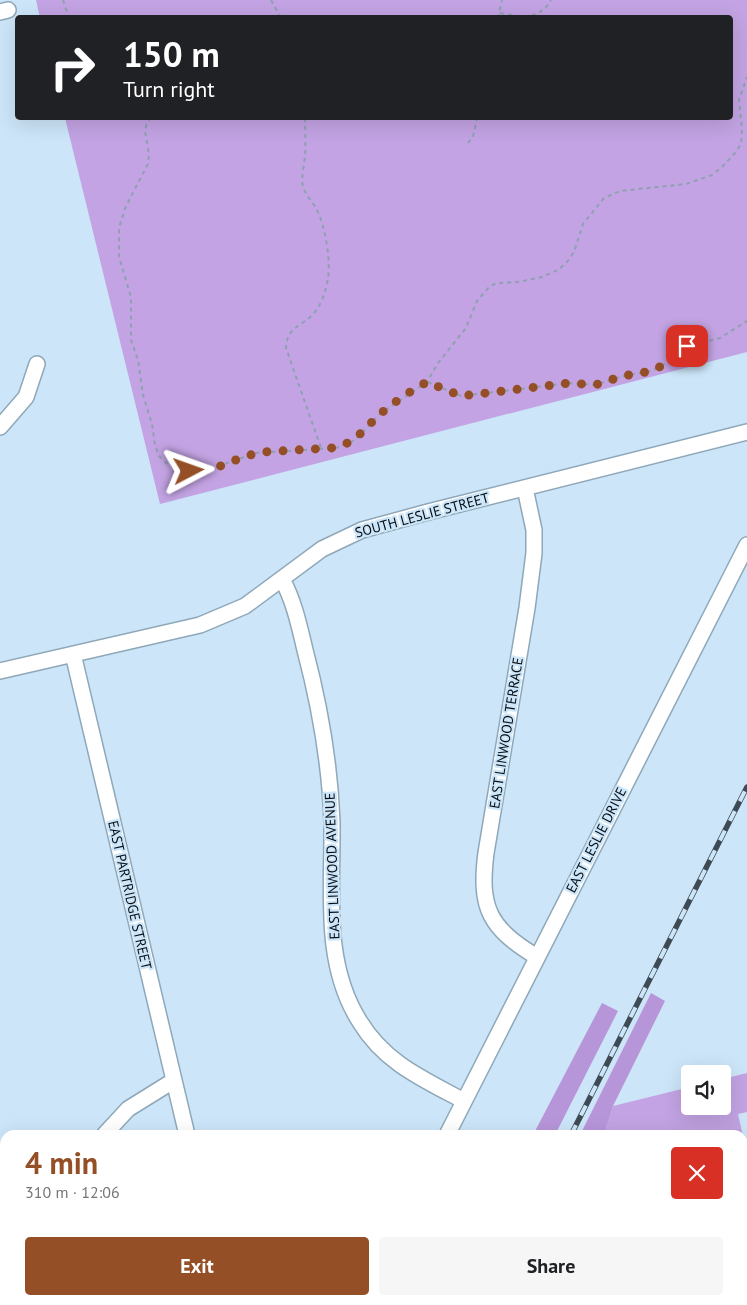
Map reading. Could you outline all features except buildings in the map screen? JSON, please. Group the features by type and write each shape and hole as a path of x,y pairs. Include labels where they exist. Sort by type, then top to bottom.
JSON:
{"street":[{"path":"0,427 26,397 37,364"},
{"name":"SOUTH LESLIE STREET","path":"0,671 200,625 245,606 322,549 362,530 747,432"},
{"name":"EAST LINWOOD TERRACE","path":"525,488 534,530 534,552 527,608 486,853 484,888 489,911 499,928 517,945 536,957"},
{"name":"EAST LESLIE DRIVE","path":"449,1130 747,545"},
{"name":"EAST LINWOOD AVENUE","path":"282,579 292,597 323,726 332,820 332,937 343,989 360,1023 386,1054 404,1069 464,1101"},
{"name":"EAST PARTRIDGE STREET","path":"74,654 186,1130"},
{"path":"109,1130 128,1109 174,1081"}],"path":[{"path":"63,0 68,15"},
{"path":"270,0 279,15"},
{"path":"502,0 500,13 510,15"},
{"path":"531,15 545,8 550,0"},
{"path":"149,120 145,131 149,160 121,219 118,248 131,297 131,340 138,360 143,395 159,456 166,463 174,467 189,471 204,471 256,453 336,448 355,440 380,414 427,382 438,363 466,328 478,301 487,289 497,283 542,278 562,266 574,252 583,224 604,198 620,191 686,184 712,174 722,167 735,154 741,144 742,130 739,100 747,77"},
{"path":"305,120 306,144 303,186 320,218 325,240 329,276 319,305 309,318 291,332 288,336 286,348 322,449"},
{"path":"468,143 473,137 477,120"},
{"path":"427,382 461,396 570,383 595,385 623,376 652,371 663,365 682,348 720,338 747,321"}],"shaded area":[{"path":"36,0 747,0 747,352 160,504 65,120 733,120 733,15 39,15"},
{"path":"651,993 665,1001 613,1106 606,1130 582,1130"},
{"path":"602,1003 618,1011 558,1130 536,1130"},
{"path":"747,1073 747,1112 738,1114 742,1130 606,1130 613,1106 681,1089 681,1115 731,1115 731,1077"}],"railway":[{"path":"574,1130 747,787"}],"route":[{"path":"189,471 204,471 218,468 256,453 336,448 355,440 380,414 427,382 437,385 452,394 461,396 570,383 589,386 629,374 652,371 663,365 678,350 687,346"}]}
